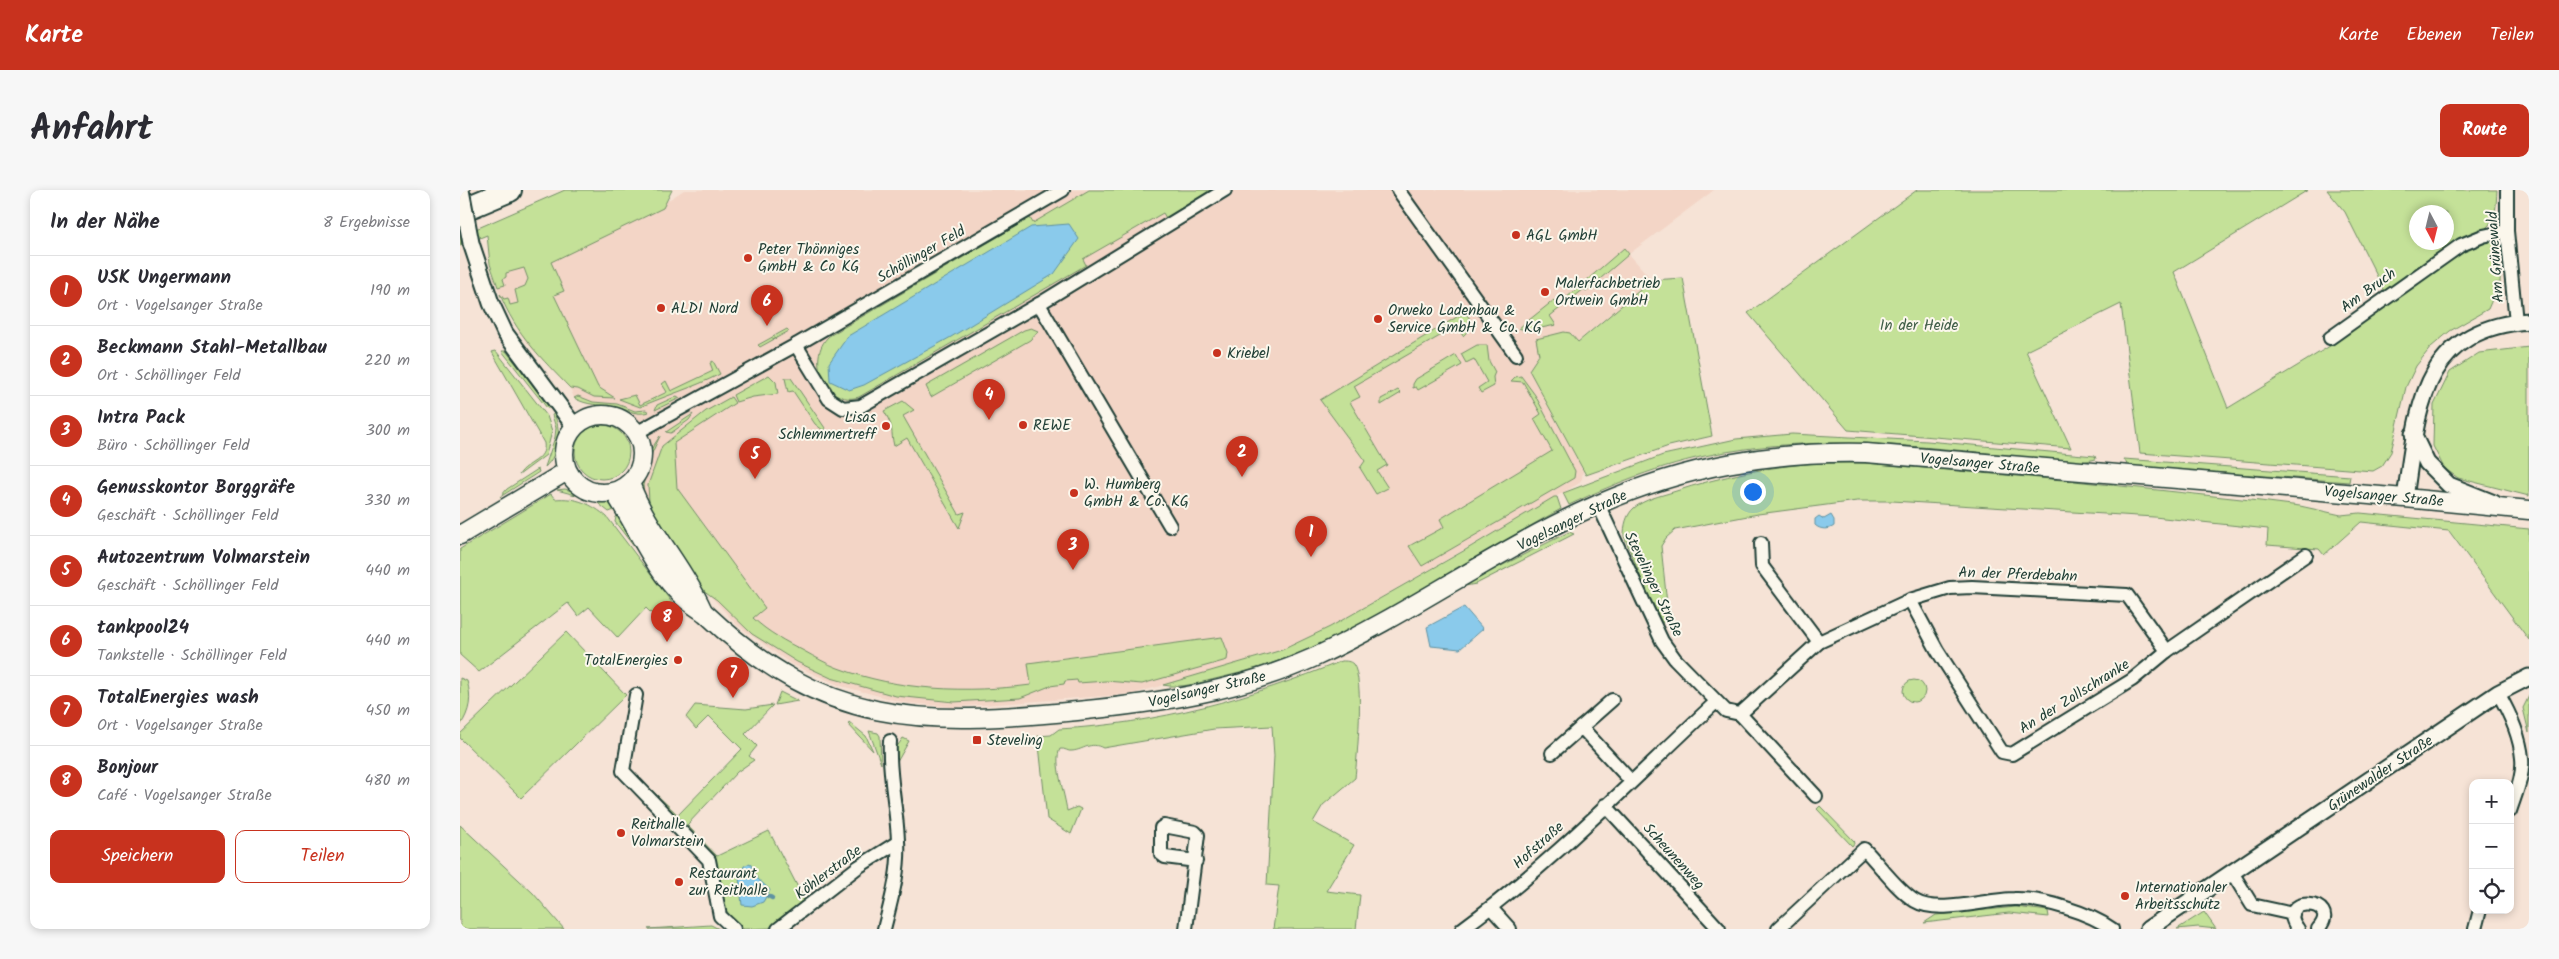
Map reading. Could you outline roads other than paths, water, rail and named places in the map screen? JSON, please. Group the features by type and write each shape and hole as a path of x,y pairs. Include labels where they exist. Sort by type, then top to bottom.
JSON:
{"highway":[{"path":"460,211 510,190"}],"main road":[{"path":"604,415 622,420 636,433 642,453 640,465 630,482 614,492 600,493 584,488 568,471 565,461 565,444 575,427 589,418 604,415"},
{"name":"Vogelsanger Straße","path":"614,492 664,573 683,597 703,611 740,645 772,668 807,688 865,708 918,717 975,720 1125,706 1228,687 1272,674 1311,659 1356,638 1504,553 1598,504 1647,486 1726,464 1757,458 1822,452 1885,455 2529,510"},
{"path":"460,535 568,471"},
{"name":"Vogelsanger Straße","path":"630,482 647,521 692,587 703,611"}],"street":[{"path":"461,190 471,243 484,285 505,333 575,427"},
{"name":"Schöllinger Feld","path":"636,433 796,346 1063,190"},
{"path":"796,346 829,400 843,408 851,409 861,406 1039,304 1225,190"},
{"path":"1398,190 1516,355"},
{"name":"Am Grünewald","path":"2507,190 2506,231 2523,322"},
{"name":"Am Bruch","path":"2330,338 2461,245 2483,236 2506,231"},
{"path":"1039,304 1170,526"},
{"path":"2405,498 2413,433 2432,374 2448,354 2480,332 2494,326 2523,322"},
{"path":"2413,433 2427,462 2449,485 2507,508"},
{"name":"Stevelinger Straße","path":"1598,504 1662,641 1675,659 1726,711 1740,714 1816,796"},
{"path":"1761,543 1762,566 1819,642"},
{"name":"An der Zollschranke","path":"1910,600 1937,650 2002,752 2012,754 2132,680 2167,652 2306,555"},
{"name":"An der Pferdebahn","path":"1740,714 1819,642 1910,600 1950,588 1972,587 2127,595 2167,652"},
{"name":"Grünewalder Straße","path":"2148,929 2233,874 2498,693 2529,677"},
{"path":"2498,693 2510,713 2522,759 2521,777 2514,799"},
{"path":"636,695 623,771 709,860 720,916 734,929"},
{"path":"1552,753 1612,700"},
{"name":"Hofstraße","path":"1462,929 1491,908 1549,858 1716,702"},
{"path":"1581,727 1631,781"},
{"path":"884,929 898,864 898,842 890,770 890,741"},
{"name":"Scheunenweg","path":"1605,805 1719,929"},
{"name":"Köhlerstraße","path":"778,929 858,867 898,842"},
{"path":"1778,929 1864,849 1907,894 1926,904 1950,906 2017,899 2076,911 2098,919 2112,929"},
{"path":"1186,929 1196,862"},
{"path":"2233,874 2252,905 2293,914"},
{"path":"2298,929 2293,920 2293,914 2302,904 2315,905 2323,916 2318,929"},
{"path":"1491,908 1510,929"},
{"path":"2475,929 2479,914"}],"water":[{"path":"1069,224 1079,239 1054,274 951,337 864,385 849,390 830,381 829,363 848,336 1031,227"},
{"path":"1831,515 1834,520 1834,526 1822,529 1815,525 1815,519 1819,516 1824,519"},
{"path":"1464,607 1483,629 1460,649 1431,646 1427,627"},
{"path":"750,863 757,878 770,890 763,902 752,906 742,905 739,878 744,866"}],"waterway":[{"path":"768,896 772,898"}],"place":[{"name":"AGL GmbH","path":"1516,235"},
{"name":"Peter Thönniges GmbH & Co KG","path":"748,258"},
{"name":"Malerfachbetrieb Ortwein GmbH","path":"1545,292"},
{"name":"ALDI Nord","path":"661,308"},
{"name":"Orweko Ladenbau & Service GmbH & Co. KG","path":"1378,319"},
{"name":"tankpool24","path":"767,326"},
{"name":"Kriebel","path":"1217,353"},
{"name":"Genusskontor Borggräfe","path":"989,420"},
{"name":"REWE","path":"1023,425"},
{"name":"Lisas Schlemmertreff","path":"886,426"},
{"name":"Beckmann Stahl-Metallbau","path":"1242,477"},
{"name":"Autozentrum Volmarstein","path":"755,479"},
{"name":"W. Humberg GmbH & Co. KG","path":"1074,493"},
{"name":"USK Ungermann","path":"1311,557"},
{"name":"Intra Pack","path":"1073,570"},
{"name":"Bonjour","path":"667,642"},
{"name":"TotalEnergies","path":"678,660"},
{"name":"TotalEnergies wash","path":"733,698"},
{"name":"Steveling","path":"977,740"},
{"name":"Reithalle Volmarstein","path":"621,833"},
{"name":"Restaurant zur Reithalle","path":"679,882"},
{"name":"Internationaler Arbeitsschutz","path":"2125,896"}],"park label":[{"name":"In der Heide","path":"1919,325"}]}
